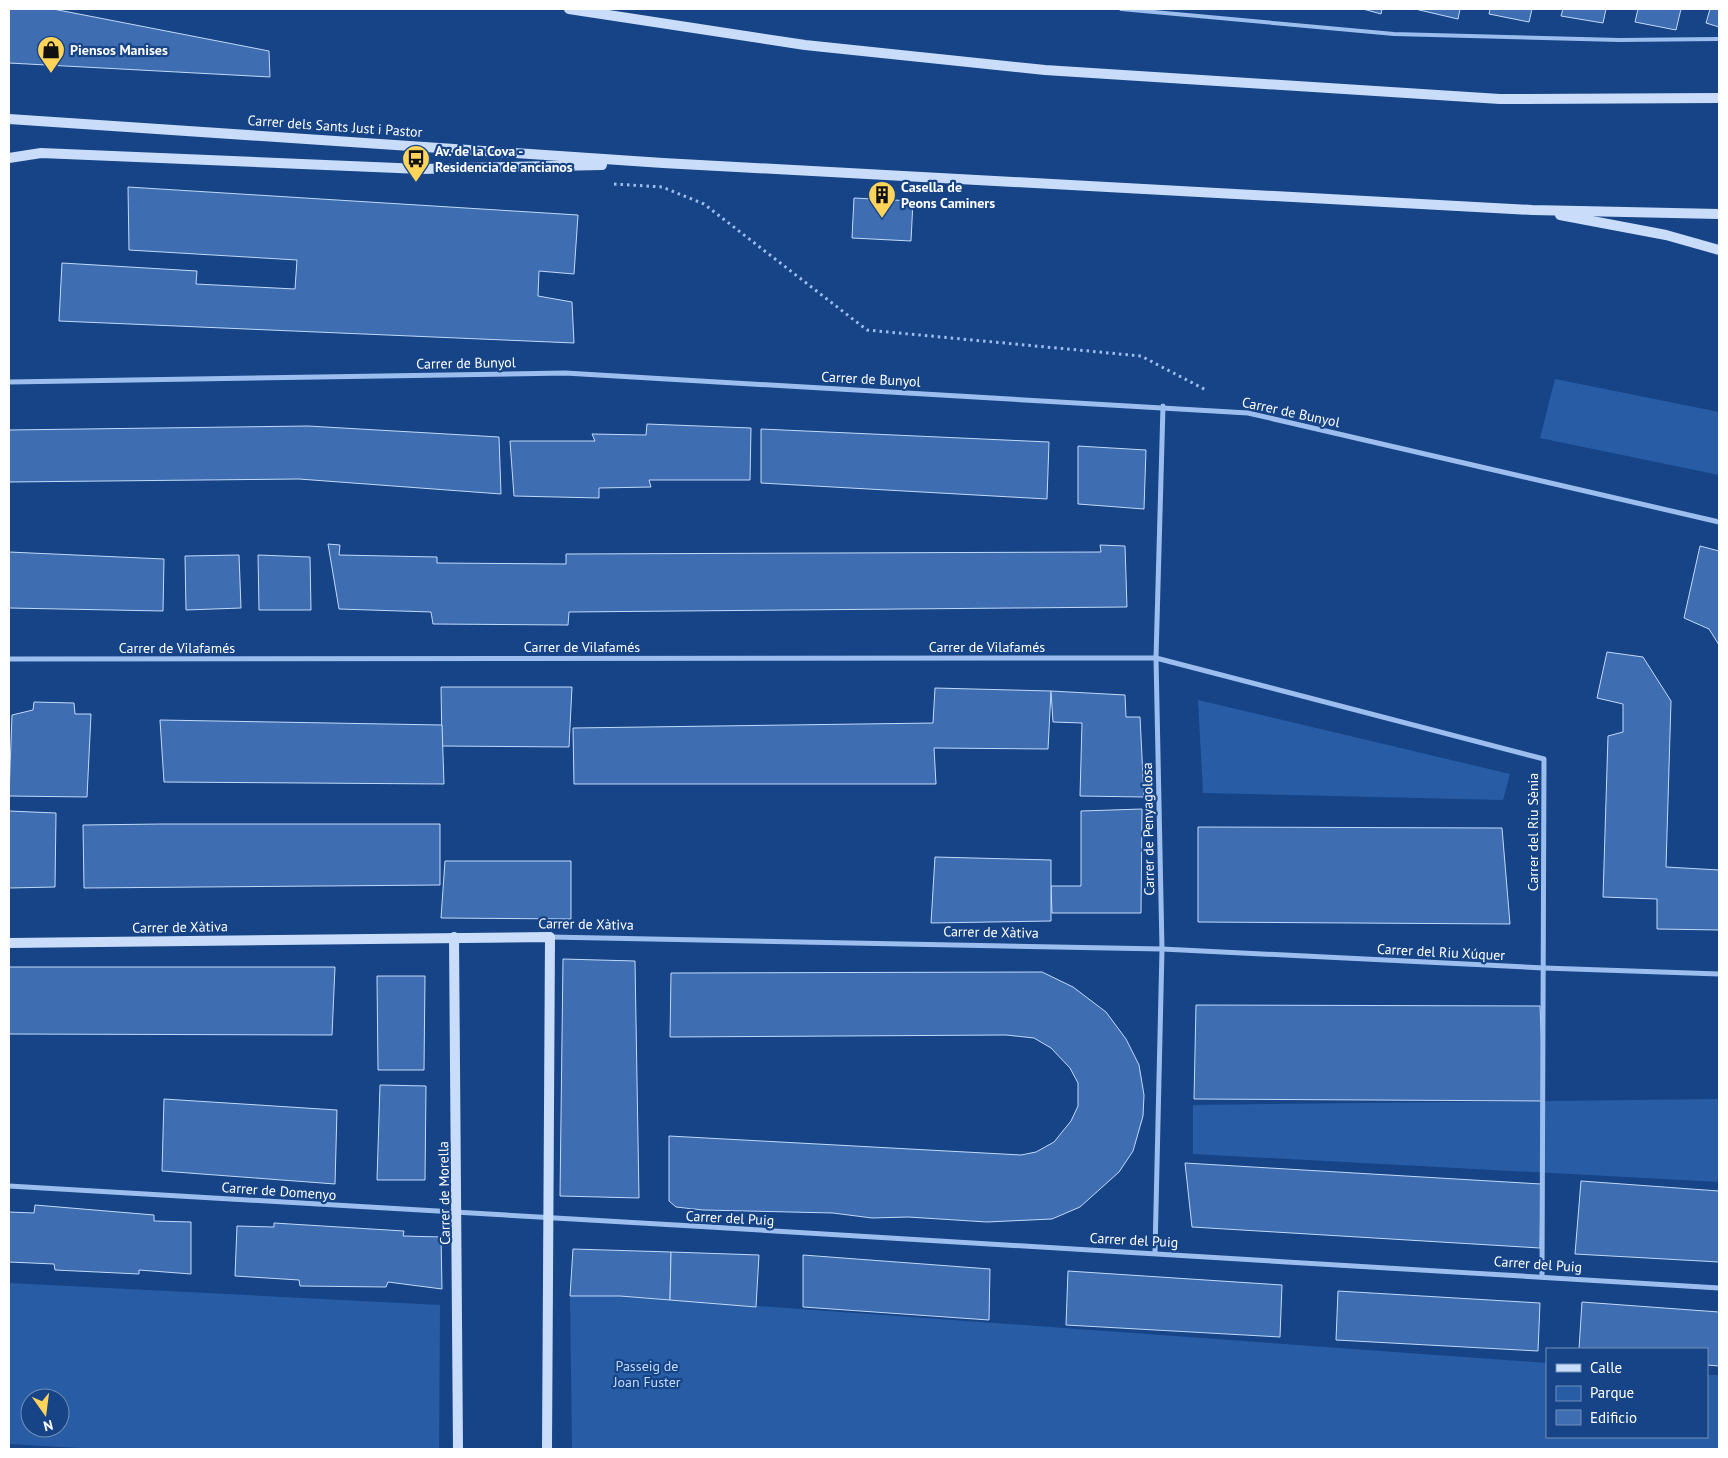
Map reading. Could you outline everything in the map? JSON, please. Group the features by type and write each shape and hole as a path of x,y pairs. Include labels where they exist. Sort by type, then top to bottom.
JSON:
{"main road":[{"path":"569,9 806,45 1045,70 1500,99 1719,98"},
{"name":"Carrer dels Sants Just i Pastor","path":"9,118 663,163"},
{"path":"9,158 41,153 421,169 663,163 1532,210 1719,214"},
{"path":"1532,210 1666,236 1719,250"},
{"name":"Carrer de Morella","path":"454,937 458,1214 458,1449"},
{"path":"547,1449 550,937"},
{"name":"Carrer de Xàtiva","path":"9,943 550,937"}],"street":[{"name":"Carrer de Bunyol","path":"9,382 565,373 1163,406 1248,413 1719,522"},
{"name":"Carrer de Penyagolosa","path":"1155,1252 1162,949 1156,658 1163,406"},
{"name":"Carrer de Vilafamés","path":"9,659 1156,658"},
{"name":"Carrer del Riu Sènia","path":"1156,658 1544,759 1542,1276"},
{"name":"Carrer de Xàtiva","path":"550,937 1162,949"},
{"name":"Carrer del Riu Xúquer","path":"1162,949 1544,968 1719,974"},
{"name":"Carrer de Domenyo","path":"9,1186 547,1219"},
{"name":"Carrer del Puig","path":"547,1219 1155,1252 1719,1288"}],"lane":[{"path":"1122,9 1394,34 1618,40 1719,39"}],"path":[{"path":"604,183 662,187 704,204 867,330 1141,356 1207,391"}],"green space":[{"path":"1555,379 1719,412 1719,475 1540,438"},
{"path":"1198,700 1510,774 1503,800 1203,793"},
{"path":"1719,1099 1719,1182 1193,1154 1193,1105"},
{"path":"9,1283 440,1305 439,1449 100,1449 9,1444"},
{"name":"Passeig de Joan Fuster","path":"570,1296 620,1296 1546,1363 1546,1438 1708,1438 1708,1375 1719,1375 1719,1449 572,1449"}],"building":[{"path":"9,9 53,9 269,51 270,77 9,63"},
{"path":"1363,9 1382,9 1381,14"},
{"path":"1415,9 1460,9 1458,19"},
{"path":"1490,9 1532,9 1529,22 1489,14"},
{"path":"1563,9 1606,9 1603,23 1561,16"},
{"path":"1638,9 1681,9 1676,30 1635,22"},
{"path":"1710,9 1719,9 1719,27 1706,23"},
{"path":"128,187 578,215 574,274 539,271 538,296 572,302 574,343 59,321 62,263 197,271 196,284 295,289 297,260 129,250"},
{"name":"Casella de Peons Caminers","path":"854,198 913,201 911,241 852,238"},
{"path":"647,424 751,428 750,480 649,480 651,487 599,488 599,498 514,496 510,441 595,441 592,434 646,435"},
{"path":"308,426 499,437 501,494 299,479 9,482 9,430"},
{"path":"761,429 1049,442 1047,499 761,483"},
{"path":"1078,446 1146,450 1144,509 1078,504"},
{"path":"328,544 340,545 339,555 437,557 437,563 566,564 566,554 1101,552 1100,545 1125,546 1127,607 569,612 568,625 433,624 431,612 339,609"},
{"path":"1700,546 1719,551 1719,645 1709,629 1684,618"},
{"path":"9,552 164,559 163,611 9,608"},
{"path":"239,555 241,608 186,610 185,556"},
{"path":"258,555 310,557 311,610 259,610"},
{"path":"1607,652 1643,657 1671,701 1666,867 1719,870 1719,930 1657,929 1657,899 1603,897 1608,736 1623,732 1623,704 1597,698"},
{"path":"441,687 572,687 569,747 442,746"},
{"path":"935,688 1051,691 1048,749 934,748 936,784 574,784 573,728 933,723"},
{"path":"1051,691 1125,695 1126,717 1140,717 1144,797 1080,796 1082,723 1053,722"},
{"path":"34,702 74,703 75,714 91,714 87,797 9,796 12,715 33,710"},
{"path":"160,720 442,725 444,784 164,782"},
{"path":"1142,809 1141,913 1052,913 1051,886 1081,886 1081,811"},
{"path":"9,811 56,813 55,887 9,888"},
{"path":"440,824 440,885 84,888 83,825"},
{"path":"1198,827 1502,828 1510,924 1198,922"},
{"path":"935,857 1051,860 1051,921 931,923"},
{"path":"445,861 571,861 571,919 441,918"},
{"path":"563,959 635,961 639,1198 560,1196"},
{"path":"9,967 335,967 332,1035 9,1034"},
{"path":"1042,972 1073,987 1106,1012 1126,1039 1139,1065 1144,1095 1143,1116 1133,1151 1119,1172 1080,1207 1052,1219 987,1222 908,1217 872,1218 833,1213 703,1210 676,1207 669,1201 669,1136 1021,1155 1036,1152 1054,1142 1071,1121 1078,1106 1078,1083 1070,1068 1051,1048 1034,1038 1006,1035 670,1037 671,973"},
{"path":"377,976 425,976 424,1070 378,1070"},
{"path":"1196,1005 1540,1006 1544,1101 1194,1099"},
{"path":"380,1085 426,1086 425,1180 377,1180"},
{"path":"164,1099 337,1110 335,1184 162,1171"},
{"path":"1185,1163 1541,1184 1540,1248 1192,1227"},
{"path":"1581,1181 1719,1191 1719,1262 1575,1254"},
{"path":"35,1205 154,1215 154,1221 191,1222 191,1274 139,1270 139,1274 55,1270 54,1264 9,1262 9,1212 34,1213"},
{"path":"274,1223 404,1231 403,1236 441,1237 442,1289 388,1282 386,1287 300,1286 299,1280 235,1276 237,1226 274,1227"},
{"path":"573,1249 671,1252 670,1300 620,1296 570,1296"},
{"path":"671,1252 759,1255 756,1307 670,1300"},
{"path":"803,1255 990,1269 989,1320 803,1307"},
{"path":"1068,1271 1282,1285 1280,1337 1066,1325"},
{"path":"1338,1291 1540,1303 1538,1351 1336,1340"},
{"path":"1582,1302 1719,1312 1719,1366 1708,1365 1708,1348 1579,1348"}],"place":[{"name":"Piensos Manises","path":"51,74"},
{"name":"Av. de la Cova - Residencia de ancianos","path":"416,183"},
{"name":"Casella de Peons Caminers","path":"882,219"}]}
